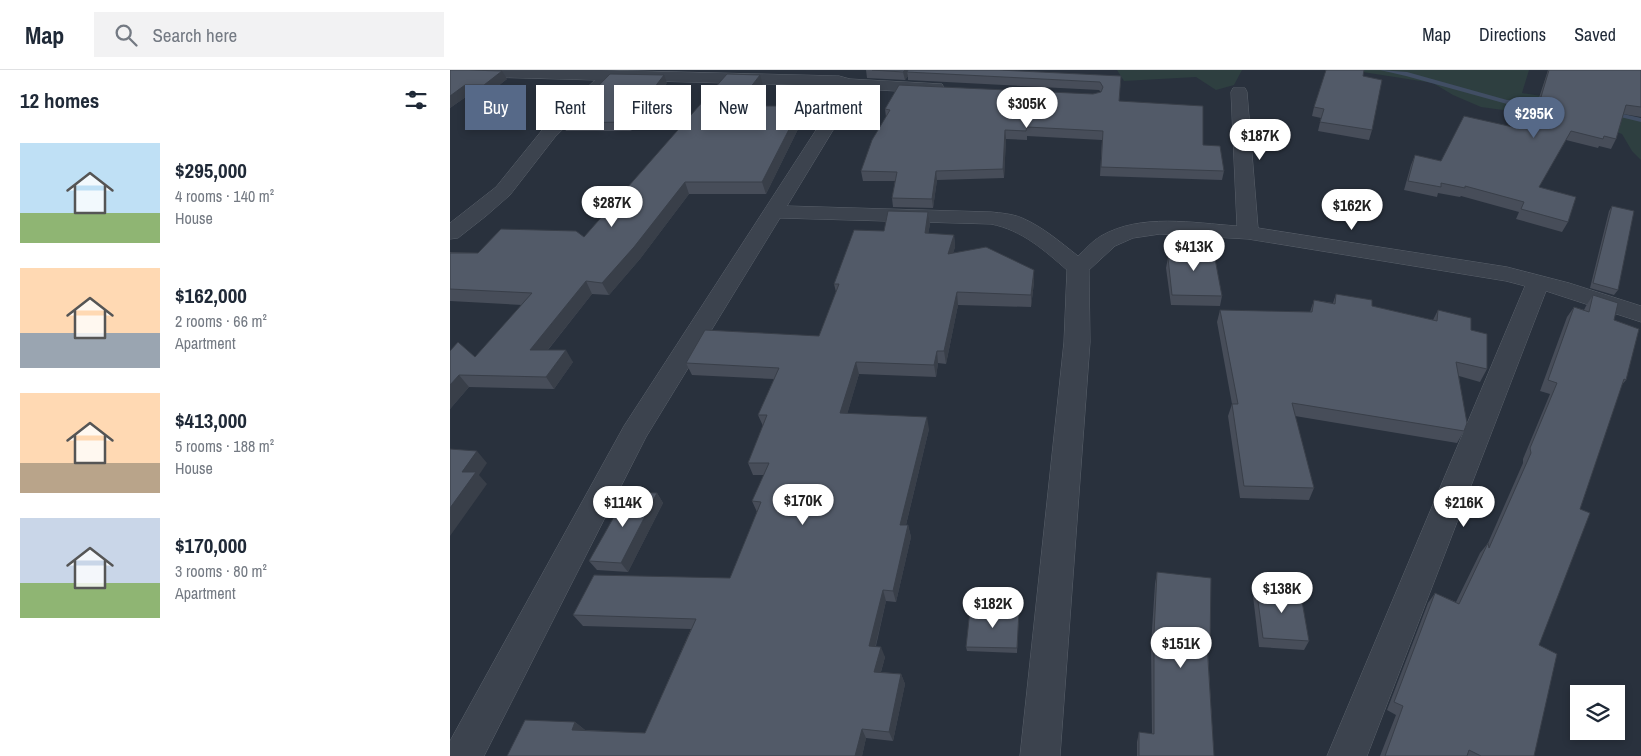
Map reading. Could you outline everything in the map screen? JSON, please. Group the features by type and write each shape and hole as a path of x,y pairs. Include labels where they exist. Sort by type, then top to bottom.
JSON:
{"street":[{"path":"451,72 839,81 848,84 956,89"},
{"path":"450,233 479,212 503,190 548,133 609,75"},
{"path":"463,756 634,433 850,90 848,84"},
{"path":"1239,92 1248,233"},
{"path":"773,212 991,218 1014,222 1044,240 1078,268"},
{"path":"1040,756 1077,342 1078,268 1107,241 1128,232 1160,228 1248,233 1506,274 1641,314"},
{"path":"1347,756 1538,282"}],"shaded area":[{"path":"1117,70 1242,70 1234,85 1216,90 1196,77 1124,81"},
{"path":"1350,70 1529,70 1522,93 1598,105 1629,116 1641,118 1641,160 1632,151 1622,134 1595,124 1521,108 1503,110 1481,107 1453,95 1433,83"}],"building":[{"path":"450,70 502,71 484,85 465,85 450,96"},
{"path":"872,70 905,70 903,72"},
{"path":"908,70 999,70 1121,76 1119,101 1203,106 1203,145 1220,146 1224,171 1101,167 1103,131 1027,127 1026,131 1005,130 1003,169 936,171 932,199 892,198 897,172 861,171 872,140 878,130 880,130 890,110 885,109 899,85 1093,94 1101,92 1103,87 1100,82 907,72"},
{"path":"1326,70 1364,70 1363,76 1382,80 1372,130 1320,122 1324,109 1314,107"},
{"path":"1549,70 1641,70 1641,107 1626,105 1616,139 1604,136 1603,139 1571,131 1539,187 1576,197 1568,222 1521,209 1524,202 1465,186 1465,188 1441,183 1441,187 1408,181 1415,155 1441,161 1464,116 1513,127 1522,103 1538,107"},
{"path":"610,74 664,75 656,85 614,85 614,122 604,122 604,85 599,85"},
{"path":"727,74 760,75 752,85 717,85"},
{"path":"701,104 701,130 766,130 766,106 776,106 776,130 789,130 762,182 685,182 634,247 602,283 586,281 530,350 566,350 546,377 459,375 450,385 450,351 458,342 475,357 532,293 450,289 450,253 478,253 501,229 576,231 584,237 678,130 691,130 691,115"},
{"path":"1612,206 1634,211 1618,290 1593,283"},
{"path":"888,211 928,212 925,233 954,235 948,254 986,247 1034,270 1031,295 957,292 944,351 937,351 934,365 856,362 840,413 927,417 900,525 908,525 893,591 883,590 869,646 881,647 874,672 901,674 889,732 862,729 855,756 507,756 525,720 575,722 572,730 645,733 696,619 573,615 594,575 730,578 761,502 752,501 769,463 748,463 767,415 758,415 779,368 686,363 705,330 819,336 839,284 834,284 854,230 884,231"},
{"path":"1170,247 1213,248 1222,296 1172,295 1168,258 1171,258"},
{"path":"1336,294 1372,300 1372,306 1437,321 1438,310 1471,318 1471,330 1487,334 1487,369 1456,362 1467,423 1464,431 1292,403 1314,488 1244,486 1232,404 1238,404 1220,310 1312,312 1314,300 1335,304"},
{"path":"1593,295 1618,303 1614,320 1639,329 1626,380 1624,379 1580,509 1590,513 1539,645 1557,654 1534,756 1481,756 1469,750 1467,756 1385,756 1403,706 1394,702 1435,593 1459,604 1488,543 1489,548 1531,453 1530,448 1557,383 1548,380 1574,307 1589,312"},
{"path":"450,449 477,451 462,472 476,472 450,508"},
{"path":"628,492 657,493 621,563 589,561"},
{"path":"1157,572 1211,578 1210,645 1207,644 1214,756 1139,756 1139,732 1154,734 1154,633"},
{"path":"1256,587 1300,590 1309,641 1263,638"},
{"path":"970,610 1019,611 1017,648 966,647"}],"waterway":[{"path":"1383,70 1407,74 1507,102 1549,102"},
{"path":"1610,113 1641,120"}]}
